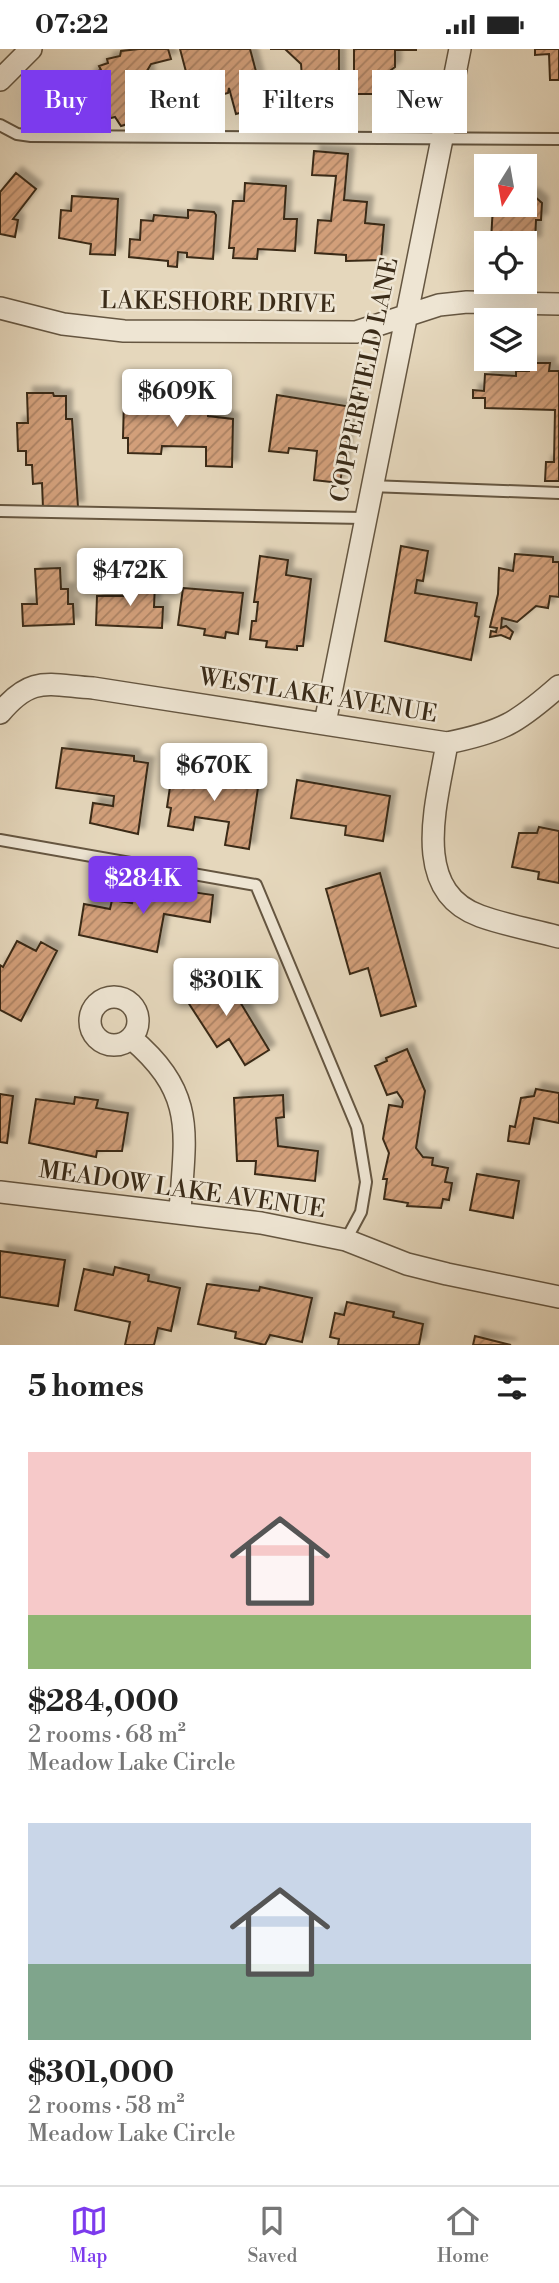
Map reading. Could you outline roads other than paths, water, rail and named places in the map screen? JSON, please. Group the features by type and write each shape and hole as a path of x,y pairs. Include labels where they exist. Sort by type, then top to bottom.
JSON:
{"street":[{"path":"0,80 30,49"},
{"name":"COPPERFIELD LANE","path":"324,723 363,518 460,49"},
{"name":"LAKESHORE DRIVE","path":"0,307 62,324 124,331 356,333 439,305 467,302 559,304"},
{"name":"WESTLAKE AVENUE","path":"0,713 17,692 35,684 93,688 447,743 433,833 440,884 451,898 478,916 559,937"},
{"path":"447,743 490,734 527,715 559,686"},
{"path":"131,1038 152,1055 179,1094 184,1115 185,1143 180,1212"},
{"name":"MEADOW LAKE AVENUE","path":"0,1192 180,1212 346,1240 407,1264 559,1297"}],"lane":[{"path":"0,125 17,134 32,136 559,139"},
{"path":"370,487 559,493"},
{"path":"0,511 363,518"},
{"path":"0,840 256,885 357,1127 366,1182 361,1212 346,1240"}]}
